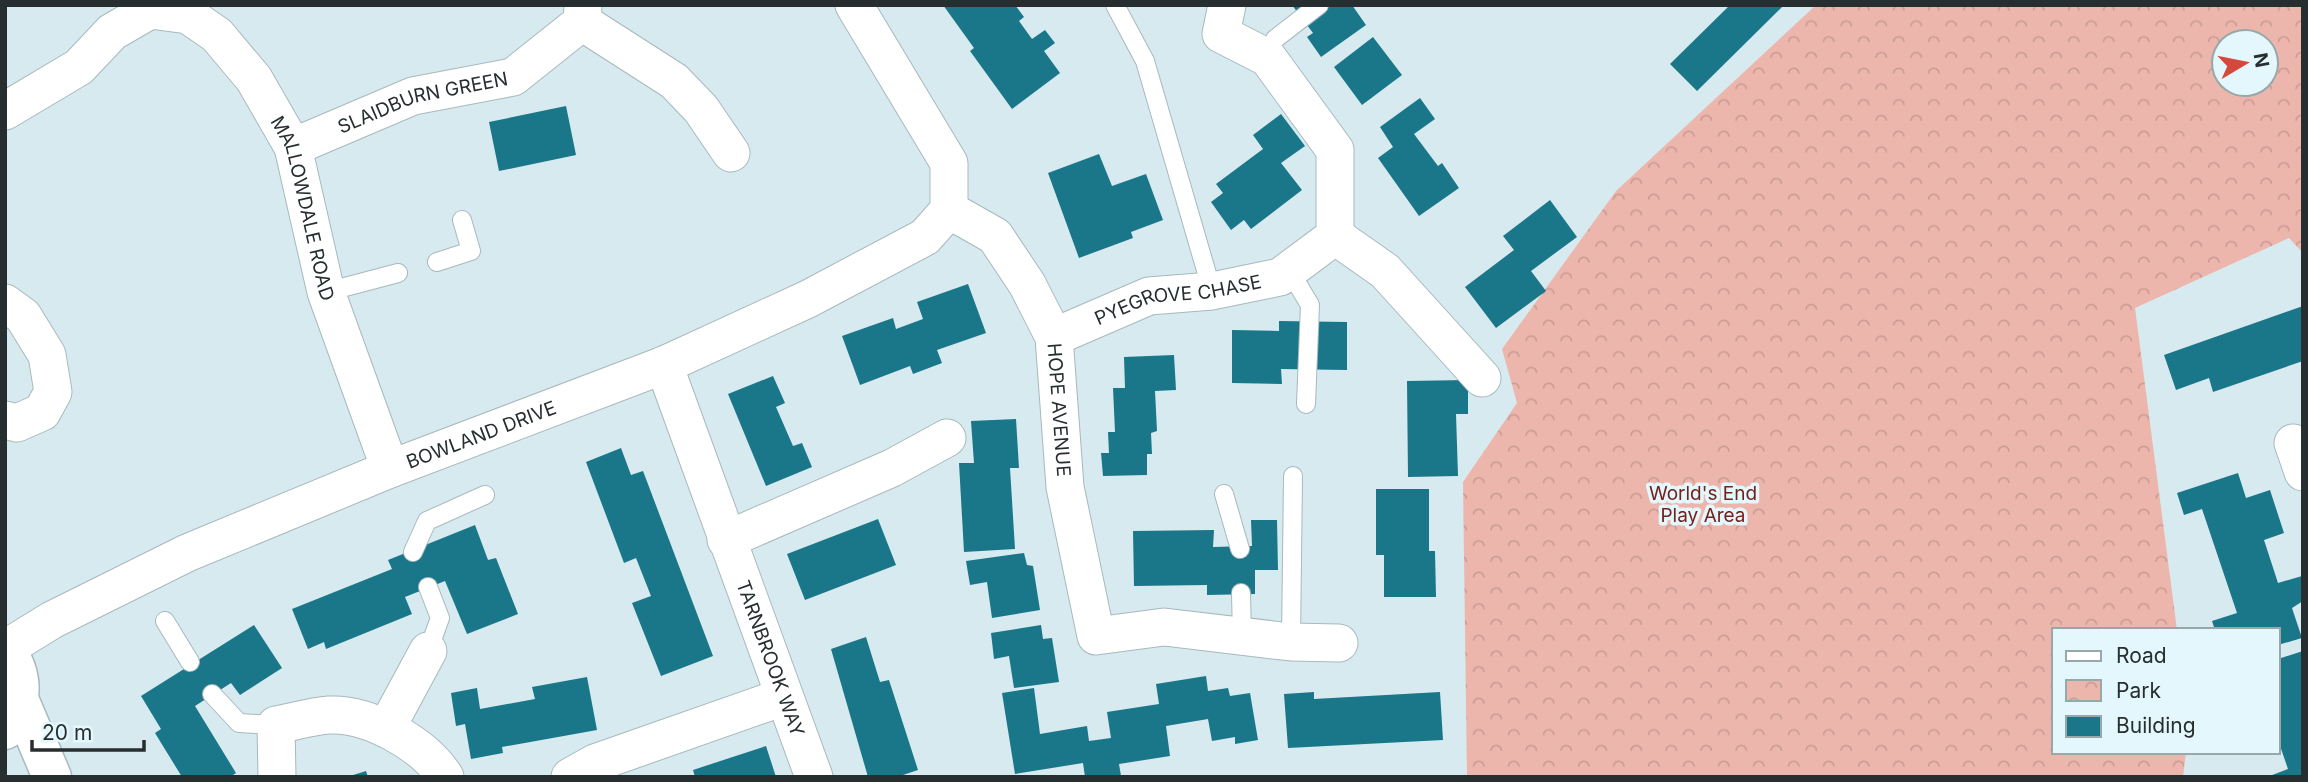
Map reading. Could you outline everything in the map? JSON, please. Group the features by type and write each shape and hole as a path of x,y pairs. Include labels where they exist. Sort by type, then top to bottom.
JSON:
{"main road":[{"path":"5,649 20,679 12,715 52,777"}],"street":[{"path":"855,5 949,163 949,210"},
{"path":"1227,5 1221,34 1268,58 1335,150 1335,236 1385,271 1482,378"},
{"path":"5,111 79,67 112,32 150,8"},
{"name":"MALLOWDALE ROAD","path":"150,8 188,15 217,35 254,79 292,148 326,292 390,469"},
{"name":"SLAIDBURN GREEN","path":"292,148 413,96 513,77 582,14 674,80 701,109 731,153"},
{"name":"HOPE AVENUE","path":"949,210 995,236 1027,284 1054,337 1065,487 1096,636 1164,627 1291,642 1339,643"},
{"name":"BOWLAND DRIVE","path":"5,649 52,620 187,553 390,469 664,365 808,299 925,237 949,210"},
{"name":"PYEGROVE CHASE","path":"1054,337 1149,296 1212,291 1280,277 1335,236"},
{"path":"5,303 23,316 47,355 52,392 42,412 17,423 5,420"},
{"name":"TARNBROOK WAY","path":"664,365 814,777"},
{"path":"726,540 892,468 947,438"},
{"path":"387,727 428,651"},
{"path":"570,777 595,762 783,697"},
{"path":"277,777 276,725 331,715 387,727 437,764 445,777"}],"lane":[{"path":"1115,5 1145,61 1212,291"},
{"path":"1268,58 1275,39 1319,5"},
{"path":"437,262 471,251 461,220"},
{"path":"1289,270 1310,305 1306,404"},
{"path":"326,292 398,273"},
{"path":"1291,642 1293,476"},
{"path":"1224,494 1240,549"},
{"path":"413,552 427,520 485,495"},
{"path":"428,587 440,618 428,651"},
{"path":"1241,593 1242,636"},
{"path":"165,621 190,662"},
{"path":"212,694 239,723 276,725"}],"green space":[{"name":"World's End Play Area","path":"1816,5 2303,5 2303,253 2289,238 2135,308 2177,628 2052,628 2052,754 2186,754 2183,777 1467,777 1463,482 1517,403 1502,349 1616,191"}],"building":[{"path":"943,5 1015,5 1024,17 1019,21 1032,39 1045,30 1055,43 1044,51 1060,73 1012,109 970,51 974,48"},
{"path":"1292,5 1352,5 1366,25 1321,57 1307,37 1313,33"},
{"path":"1730,5 1784,5 1697,91 1670,64"},
{"path":"1373,37 1402,75 1362,105 1334,67"},
{"path":"1420,98 1435,119 1414,134 1438,166 1442,163 1459,188 1419,216 1378,158 1393,147 1380,127"},
{"path":"566,106 576,155 499,171 489,122"},
{"path":"1281,114 1305,146 1281,163 1302,190 1251,229 1244,220 1231,230 1211,202 1223,193 1216,184 1263,149 1253,135"},
{"path":"1099,154 1112,186 1146,174 1163,220 1131,232 1133,238 1079,258 1048,173"},
{"path":"1550,200 1577,237 1531,271 1546,291 1496,328 1465,287 1514,250 1503,236"},
{"path":"968,284 986,333 937,350 942,363 913,374 910,366 860,385 842,336 893,318 896,329 923,319 917,302"},
{"path":"2303,306 2303,361 2213,392 2209,378 2176,390 2164,355"},
{"path":"1279,321 1347,322 1347,370 1281,369 1282,384 1232,383 1232,330 1279,331"},
{"path":"1174,355 1176,390 1155,391 1157,431 1151,433 1152,454 1147,454 1147,475 1103,476 1101,453 1109,453 1108,432 1115,432 1113,388 1125,388 1124,357"},
{"path":"773,376 785,403 776,407 793,446 802,443 812,467 766,486 728,394"},
{"path":"1468,380 1468,414 1456,414 1458,476 1408,477 1407,381"},
{"path":"1016,419 1019,468 1010,468 1015,549 964,552 959,463 974,463 971,421"},
{"path":"621,448 631,475 643,471 713,656 661,676 632,603 651,596 636,558 624,563 586,462"},
{"path":"2238,473 2246,498 2270,490 2284,533 2264,540 2278,583 2302,576 2303,601 2292,608 2302,638 2280,644 2280,628 2214,628 2212,621 2237,613 2202,509 2184,515 2177,493"},
{"path":"1376,489 1429,489 1429,551 1435,551 1436,597 1384,597 1384,555 1376,555"},
{"path":"878,519 896,565 805,600 787,554"},
{"path":"1251,520 1277,520 1278,570 1255,570 1255,594 1207,595 1207,585 1134,586 1133,531 1214,530 1213,547 1252,546"},
{"path":"475,525 488,560 496,558 518,614 467,634 445,581 405,597 412,614 326,649 324,642 308,649 292,609 392,569 388,560"},
{"path":"1024,553 1027,565 1033,566 1040,610 992,618 987,582 970,585 966,561"},
{"path":"254,625 282,668 240,695 231,683 195,706 236,773 230,777 182,777 155,733 161,729 141,696"},
{"path":"1041,625 1043,639 1052,638 1059,682 1014,688 1009,656 994,659 991,633"},
{"path":"866,637 880,682 889,680 918,770 897,777 868,777 831,649"},
{"path":"2303,651 2303,777 2267,777 2288,769 2280,746 2280,658"},
{"path":"1206,676 1208,691 1228,688 1230,696 1250,693 1258,740 1235,744 1235,737 1212,741 1208,719 1166,726 1170,756 1119,764 1121,776 1085,777 1083,763 1015,774 1002,693 1034,688 1040,734 1087,726 1089,741 1111,738 1107,712 1159,704 1156,684"},
{"path":"587,677 597,730 502,747 503,753 471,759 465,724 456,726 451,693 477,688 480,709 535,699 532,687"},
{"path":"1314,692 1314,699 1440,692 1443,740 1288,748 1284,694"},
{"path":"766,746 776,777 695,777 693,770"},
{"path":"366,771 368,777 350,777 350,776"}]}
